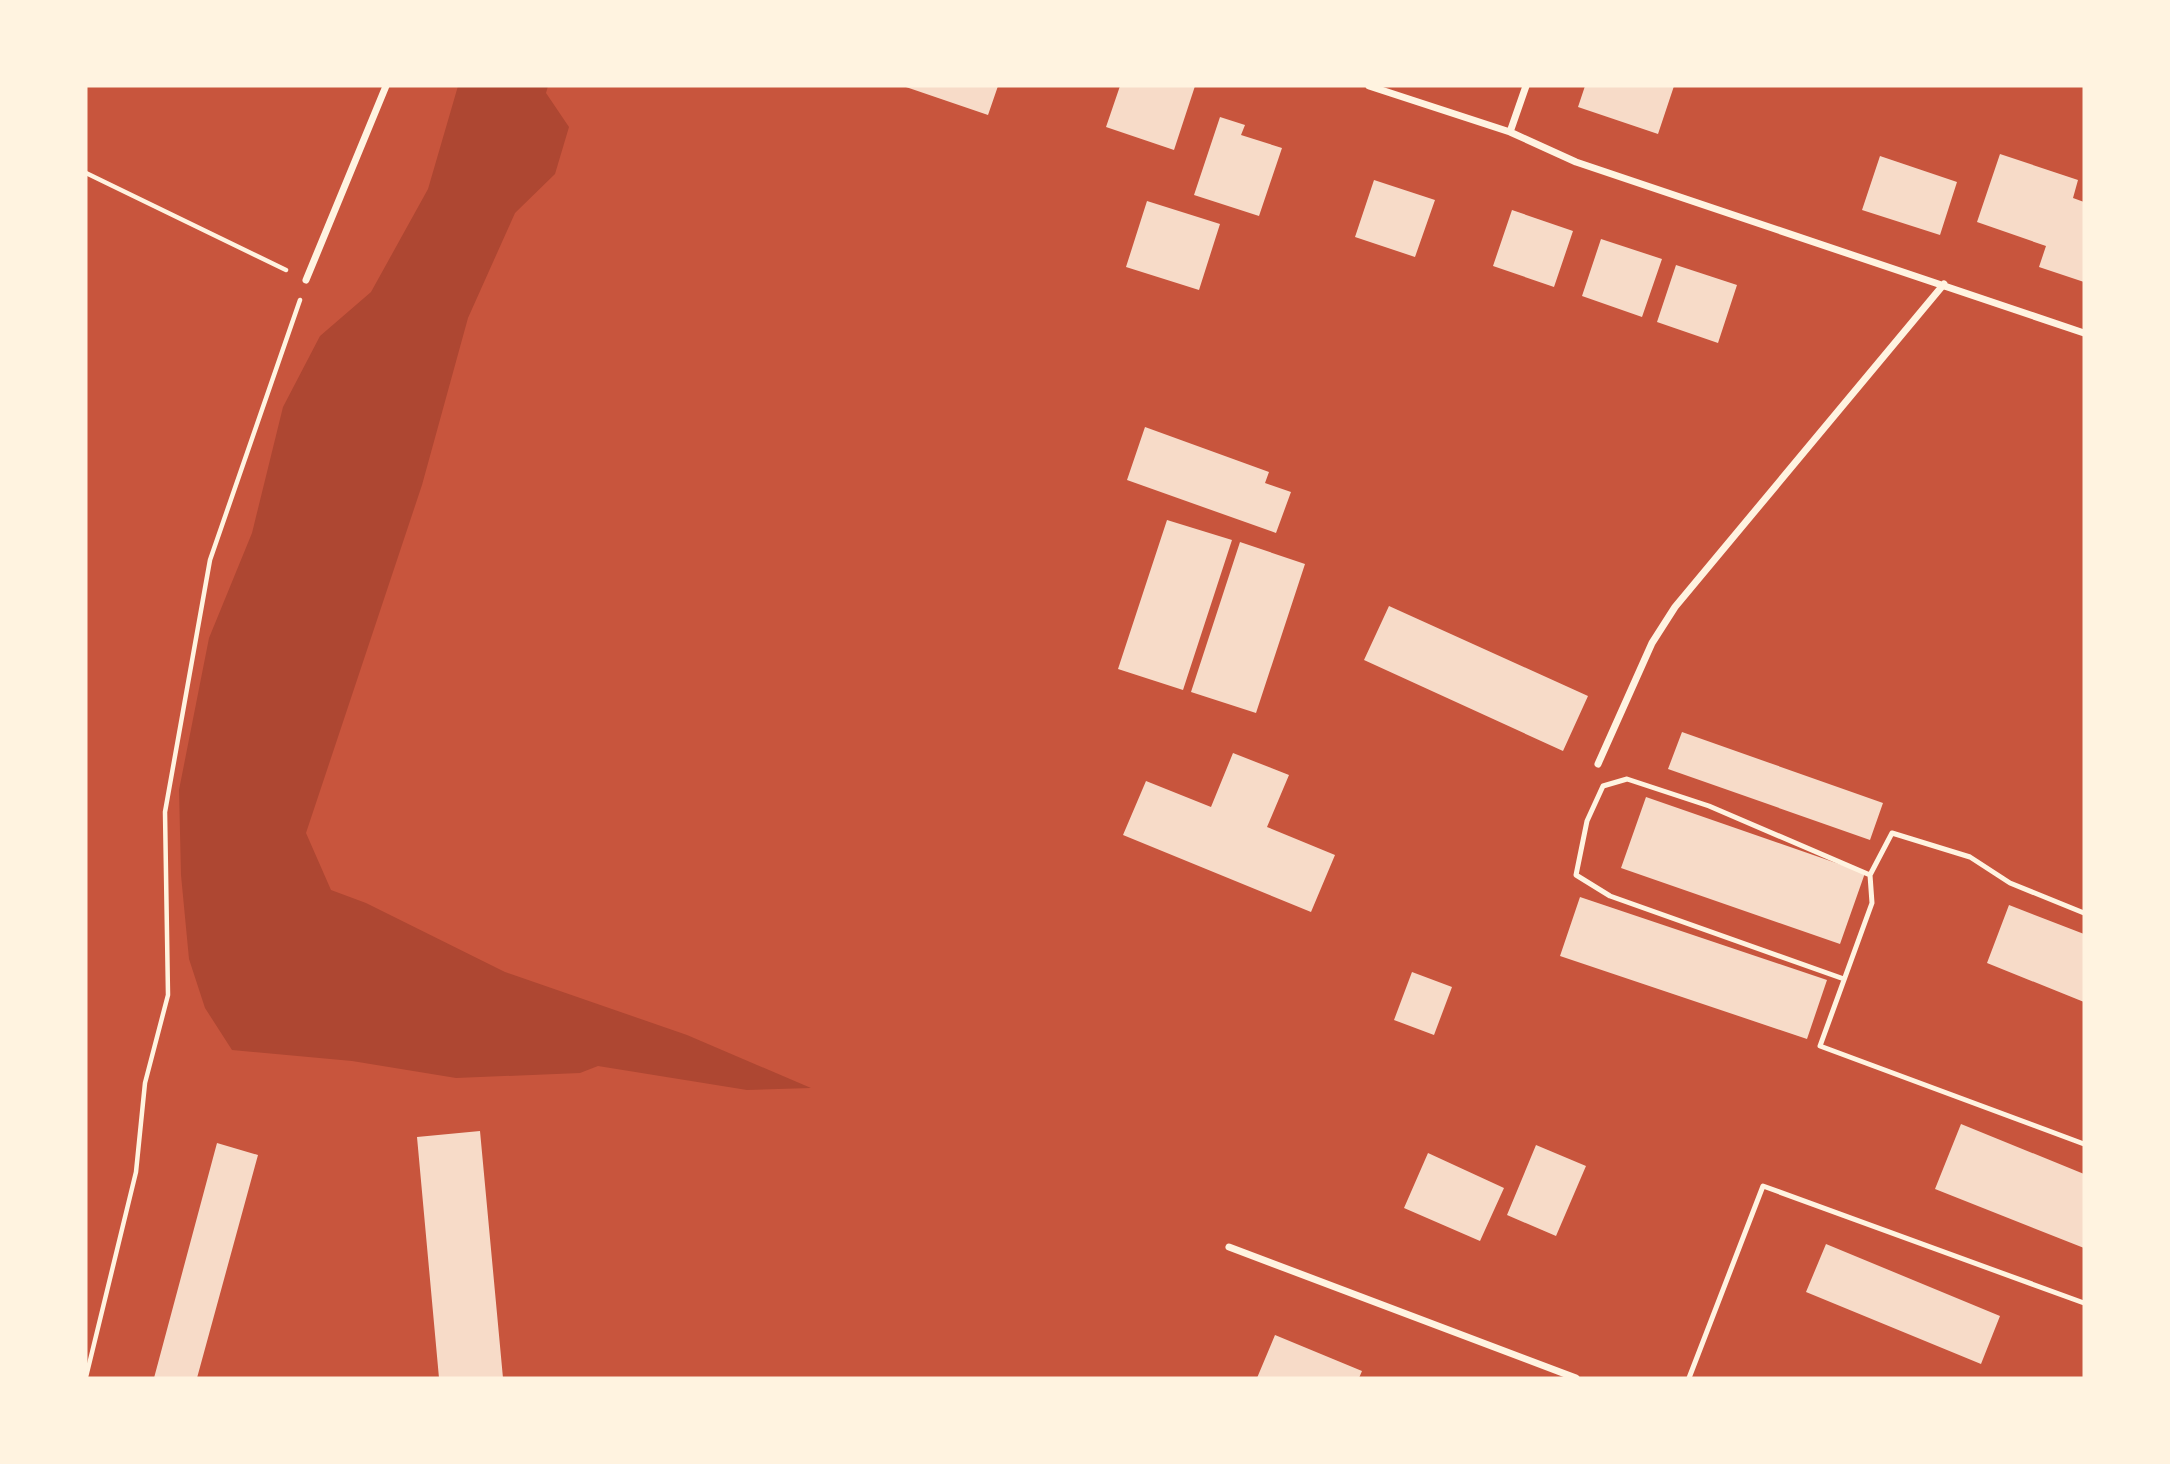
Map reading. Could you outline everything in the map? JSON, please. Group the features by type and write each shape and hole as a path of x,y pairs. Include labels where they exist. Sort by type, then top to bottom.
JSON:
{"street":[{"path":"306,280 386,86"},
{"path":"1369,86 1510,132 1576,162 2084,333"},
{"path":"1510,132 1526,86"},
{"path":"1598,764 1652,643 1675,607 1944,284"},
{"path":"1229,1247 1576,1378"}],"lane":[{"path":"1844,979 1610,896 1598,889 1576,875 1587,821 1603,786 1628,779 1709,806 1870,875"},
{"path":"2084,913 2010,883 1970,857 1892,834 1870,875 1872,903 1820,1046 2084,1144"},
{"path":"1689,1378 1763,1186 2084,1303"}],"path":[{"path":"86,173 306,280 210,560 165,812 168,995 145,1083 136,1172 86,1377"}],"shaded area":[{"path":"458,86 548,86 546,93 569,127 555,174 515,213 468,318 422,485 306,833 331,890 366,903 505,972 687,1035 811,1088 747,1090 598,1066 580,1073 456,1078 352,1061 232,1050 205,1008 189,959 181,875 179,790 209,638 252,533 283,407 320,336 371,292 428,189"}],"building":[{"path":"903,86 998,86 988,115"},
{"path":"1120,86 1195,86 1174,150 1106,127"},
{"path":"1585,86 1674,86 1658,134 1578,107"},
{"path":"1220,117 1245,125 1241,135 1282,148 1259,216 1194,195"},
{"path":"2000,154 2078,180 2073,198 2084,202 2084,282 2039,267 2046,246 1977,222"},
{"path":"1880,156 1957,182 1940,235 1862,210"},
{"path":"1374,180 1435,200 1415,257 1355,237"},
{"path":"1147,201 1220,224 1199,290 1126,267"},
{"path":"1512,210 1573,231 1554,287 1493,266"},
{"path":"1601,239 1662,259 1642,317 1582,296"},
{"path":"1676,265 1737,285 1718,343 1657,322"},
{"path":"1145,427 1269,472 1265,483 1291,492 1276,533 1127,480"},
{"path":"1167,520 1232,540 1183,690 1118,669"},
{"path":"1240,542 1305,564 1256,713 1191,692"},
{"path":"1389,606 1588,696 1563,751 1364,660"},
{"path":"1682,732 1883,803 1870,840 1668,769"},
{"path":"1233,753 1289,775 1267,827 1335,855 1311,912 1123,835 1146,781 1211,807"},
{"path":"1646,797 1865,873 1840,944 1621,868"},
{"path":"1580,897 1827,980 1807,1039 1560,956"},
{"path":"2009,905 2084,934 2084,1002 1987,963"},
{"path":"1412,972 1452,987 1434,1035 1394,1020"},
{"path":"1961,1124 2084,1174 2084,1248 1935,1189"},
{"path":"480,1131 503,1378 439,1378 417,1137"},
{"path":"217,1143 258,1155 197,1378 154,1378"},
{"path":"1536,1145 1586,1166 1556,1236 1507,1215"},
{"path":"1428,1153 1504,1188 1480,1241 1404,1208"},
{"path":"1826,1244 2000,1316 1981,1364 1806,1292"},
{"path":"1275,1335 1362,1371 1359,1378 1257,1378"}]}
